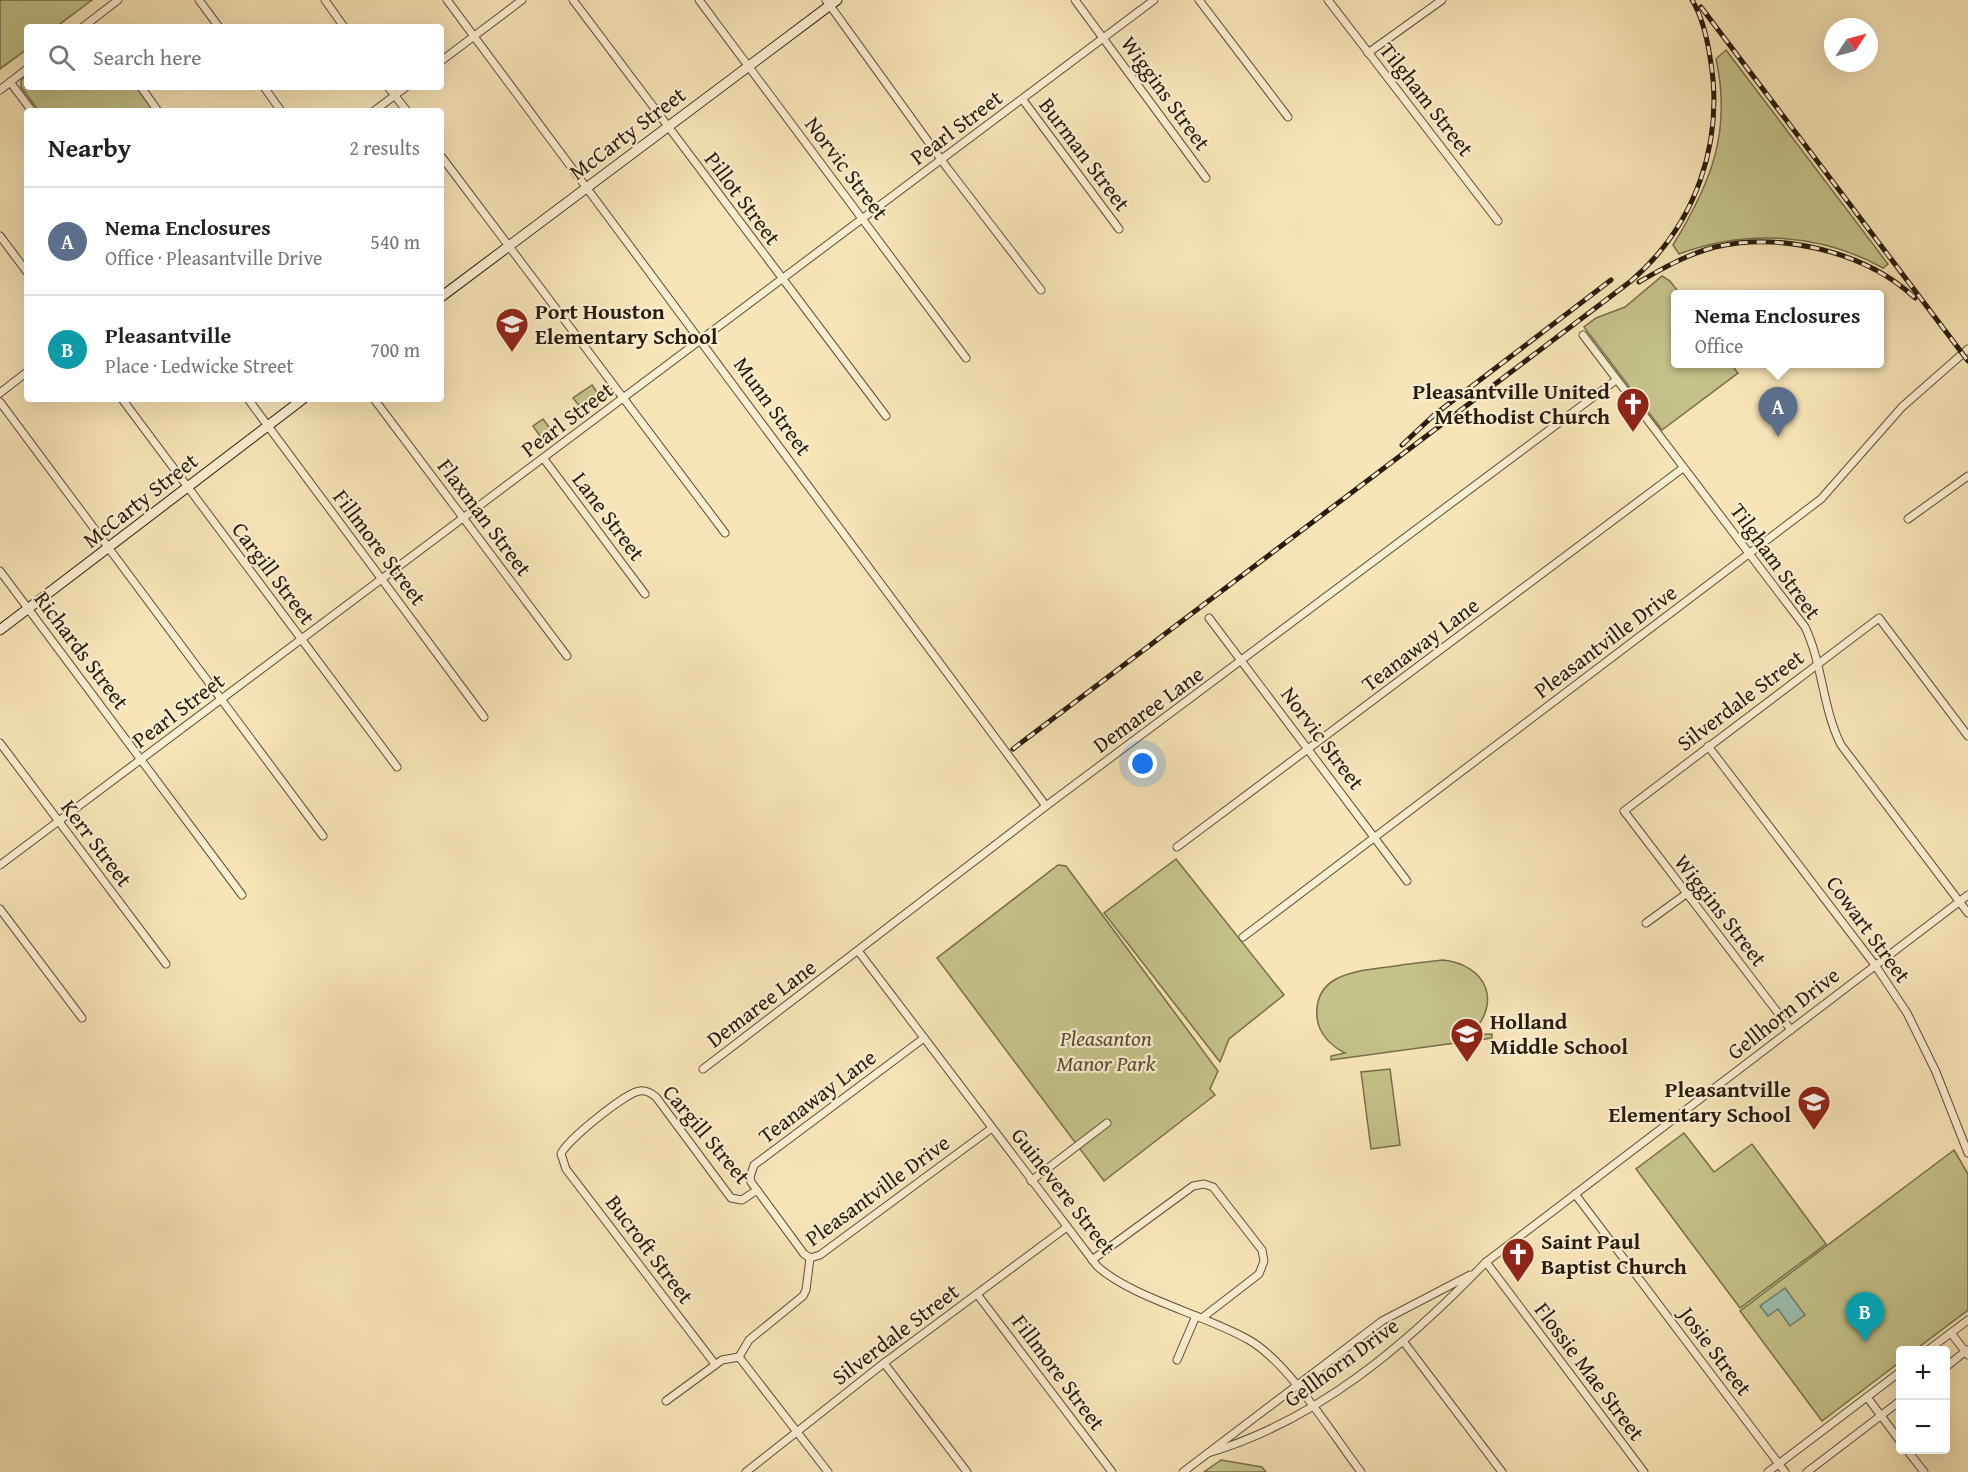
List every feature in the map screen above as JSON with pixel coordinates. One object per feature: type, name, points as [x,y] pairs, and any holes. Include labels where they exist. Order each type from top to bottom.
[{"type":"main road","name":"McCarty Street","points":[[444,295],[749,68],[831,2]]},
{"type":"main road","name":"McCarty Street","points":[[0,630],[299,402]]},
{"type":"street","points":[[94,24],[118,0]]},
{"type":"street","points":[[199,0],[217,24]]},
{"type":"street","points":[[325,0],[342,24]]},
{"type":"street","name":"Munn Street","points":[[447,0],[1046,806]]},
{"type":"street","points":[[444,59],[522,0]]},
{"type":"street","name":"Pillot Street","points":[[573,0],[886,416]]},
{"type":"street","name":"Norvic Street","points":[[699,0],[966,358]]},
{"type":"street","name":"Wiggins Street","points":[[1075,0],[1206,178]]},
{"type":"street","name":"Pearl Street","points":[[0,865],[625,399],[781,279],[1154,0]]},
{"type":"street","points":[[1199,0],[1288,117]]},
{"type":"street","name":"Tilgham Street","points":[[1328,0],[1498,221]]},
{"type":"street","points":[[1368,53],[1442,0]]},
{"type":"street","points":[[831,2],[942,160],[1041,290]]},
{"type":"street","points":[[0,90],[24,71]]},
{"type":"street","points":[[10,82],[30,108]]},
{"type":"street","points":[[143,90],[156,108]]},
{"type":"street","points":[[266,90],[279,108]]},
{"type":"street","points":[[390,90],[404,108]]},
{"type":"street","points":[[378,108],[402,90]]},
{"type":"street","name":"Burman Street","points":[[1023,100],[1119,229]]},
{"type":"street","points":[[444,160],[725,532]]},
{"type":"street","points":[[0,236],[24,268]]},
{"type":"street","name":"Tilgham Street","points":[[1583,335],[1805,627],[1818,663],[1824,701],[1841,745],[1968,913]]},
{"type":"street","name":"Pleasantville Drive","points":[[1243,937],[1823,497],[1902,407],[1968,349]]},
{"type":"street","points":[[0,393],[24,374]]},
{"type":"street","name":"Demaree Lane","points":[[703,1069],[859,952],[1046,806],[1242,662],[1616,380]]},
{"type":"street","points":[[0,402],[323,836]]},
{"type":"street","name":"Cargill Street","points":[[124,402],[398,768]]},
{"type":"street","name":"Fillmore Street","points":[[250,402],[484,717]]},
{"type":"street","name":"Flaxman Street","points":[[376,402],[567,656]]},
{"type":"street","name":"Lane Street","points":[[544,459],[645,594]]},
{"type":"street","name":"Teanaway Lane","points":[[1177,847],[1683,468]]},
{"type":"street","points":[[1908,519],[1968,476]]},
{"type":"street","name":"Richards Street","points":[[0,571],[242,895]]},
{"type":"street","name":"Norvic Street","points":[[1209,618],[1407,881]]},
{"type":"street","name":"Silverdale Street","points":[[1624,811],[1879,618],[1968,736]]},
{"type":"street","name":"Kerr Street","points":[[0,743],[166,964]]},
{"type":"street","name":"Cowart Street","points":[[1708,746],[1875,965],[1907,1013],[1931,1062],[1968,1153]]},
{"type":"street","name":"Wiggins Street","points":[[1624,811],[1791,1030]]},
{"type":"street","points":[[1646,923],[1686,894]]},
{"type":"street","name":"Gellhorn Drive","points":[[1208,1453],[1267,1432],[1313,1408],[1403,1341],[1486,1262],[1968,895]]},
{"type":"street","points":[[0,909],[82,1018]]},
{"type":"street","name":"Guinevere Street","points":[[859,952],[1092,1260],[1115,1280],[1259,1346],[1280,1364],[1361,1472]]},
{"type":"street","name":"Teanaway Lane","points":[[757,1190],[750,1178],[754,1165],[924,1038]]},
{"type":"street","name":"Cargill Street","points":[[561,1154],[568,1142],[633,1092],[647,1091],[656,1097],[731,1198],[742,1200],[757,1190],[804,1254],[810,1258]]},
{"type":"street","points":[[1031,1181],[1107,1123]]},
{"type":"street","name":"Pleasantville Drive","points":[[739,1357],[748,1340],[802,1296],[806,1290],[810,1258],[820,1255],[992,1128]]},
{"type":"street","name":"Bucroft Street","points":[[561,1154],[566,1169],[715,1364]]},
{"type":"street","points":[[1092,1260],[1193,1186],[1209,1185],[1217,1189],[1262,1251],[1263,1264],[1259,1274],[1199,1317],[1177,1360]]},
{"type":"street","name":"Josie Street","points":[[1575,1194],[1785,1472]]},
{"type":"street","name":"Silverdale Street","points":[[746,1472],[884,1363],[1067,1227]]},
{"type":"street","name":"Flossie Mae Street","points":[[1486,1262],[1644,1472]]},
{"type":"street","name":"Gellhorn Drive","points":[[1183,1472],[1382,1321],[1478,1270]]},
{"type":"street","name":"Fillmore Street","points":[[977,1294],[1112,1472]]},
{"type":"street","points":[[1933,1346],[1968,1320]]},
{"type":"street","points":[[1950,1364],[1967,1352],[1951,1333]]},
{"type":"street","points":[[1403,1341],[1502,1472]]},
{"type":"street","points":[[666,1401],[715,1364],[731,1356],[739,1357],[828,1472]]},
{"type":"street","points":[[884,1363],[967,1472]]},
{"type":"street","points":[[1768,1472],[1896,1375]]},
{"type":"street","points":[[1867,1397],[1896,1436]]},
{"type":"street","points":[[1807,1472],[1896,1404]]},
{"type":"street","points":[[1911,1454],[1924,1472]]},
{"type":"green space","points":[[0,0],[92,0],[60,24],[24,24],[24,51],[0,69]]},
{"type":"green space","points":[[1726,50],[1888,264],[1883,268],[1859,256],[1834,248],[1782,238],[1730,241],[1679,254],[1673,245],[1698,200],[1715,156],[1721,110],[1716,59]]},
{"type":"green space","points":[[24,78],[24,90],[138,90],[152,108],[37,108],[21,87],[21,80]]},
{"type":"green space","points":[[1662,276],[1670,281],[1677,290],[1671,290],[1671,368],[1734,368],[1738,373],[1662,430],[1584,327],[1596,318],[1625,307]]},
{"type":"green space","points":[[592,385],[599,395],[581,408],[573,398]]},
{"type":"green space","points":[[543,419],[554,434],[544,442],[533,426]]},
{"type":"green space","points":[[1176,859],[1284,995],[1229,1039],[1220,1062],[1104,913]]},
{"type":"green space","name":"Pleasanton Manor Park","points":[[1058,865],[1066,866],[1218,1071],[1210,1089],[1215,1095],[1104,1181],[937,958]]},
{"type":"green space","points":[[1443,960],[1458,963],[1480,977],[1488,999],[1480,1023],[1470,1035],[1492,1034],[1492,1038],[1331,1060],[1331,1056],[1345,1053],[1326,1039],[1318,1024],[1318,1003],[1322,992],[1329,984],[1350,973],[1363,970]]},
{"type":"green space","points":[[1390,1069],[1400,1145],[1371,1149],[1361,1072]]},
{"type":"green space","points":[[1684,1133],[1714,1172],[1752,1144],[1826,1244],[1740,1308],[1636,1169]]},
{"type":"green space","points":[[1954,1150],[1968,1174],[1968,1310],[1920,1346],[1896,1346],[1896,1365],[1822,1421],[1740,1311]]},
{"type":"green space","points":[[1221,1460],[1262,1467],[1266,1472],[1204,1472]]},
{"type":"shaded area","points":[[1785,1288],[1805,1315],[1790,1326],[1778,1309],[1768,1316],[1760,1306]]},
{"type":"railway","points":[[1013,749],[1631,281],[1654,259],[1689,208],[1709,150],[1714,88],[1706,35],[1692,0]]},
{"type":"railway","points":[[1701,7],[1968,361]]},
{"type":"railway","points":[[1639,282],[1695,253],[1740,243],[1767,242],[1821,249],[1847,257],[1872,268],[1915,298]]},
{"type":"railway","points":[[1402,445],[1434,415],[1611,280]]},
{"type":"place","name":"Port Houston Elementary School","points":[[512,353]]},
{"type":"place","name":"Pleasantville United Methodist Church","points":[[1633,433]]},
{"type":"place","name":"Nema Enclosures","points":[[1778,437]]},
{"type":"place","name":"Holland Middle School","points":[[1467,1063]]},
{"type":"place","name":"Pleasantville Elementary School","points":[[1814,1131]]},
{"type":"place","name":"Saint Paul Baptist Church","points":[[1518,1283]]},
{"type":"place","name":"Pleasantville","points":[[1865,1342]]}]
